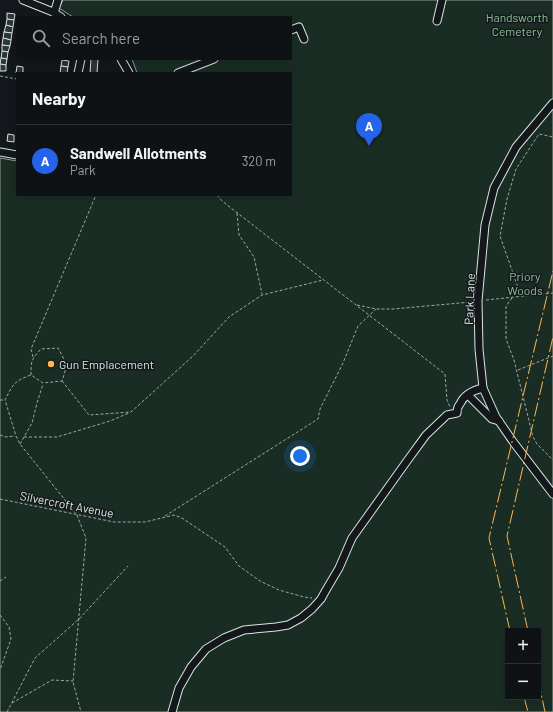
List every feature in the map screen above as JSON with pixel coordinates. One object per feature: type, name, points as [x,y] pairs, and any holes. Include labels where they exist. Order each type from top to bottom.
[{"type":"street","points":[[23,0],[40,3],[59,16]]},
{"type":"street","points":[[53,12],[58,0]]},
{"type":"street","points":[[437,21],[442,0]]},
{"type":"street","points":[[292,30],[298,27],[304,40]]},
{"type":"street","points":[[78,72],[81,60]]},
{"type":"street","points":[[122,60],[128,72]]},
{"type":"street","points":[[181,72],[211,60]]},
{"type":"street","name":"Park Lane","points":[[553,103],[516,147],[494,188],[485,225],[478,301],[479,349],[483,388],[496,417],[553,494]]},
{"type":"street","points":[[0,152],[16,155]]},
{"type":"street","points":[[172,712],[179,688],[191,667],[206,649],[224,638],[244,630],[276,627],[288,624],[301,618],[312,609],[321,599],[339,568],[352,538],[426,435],[447,415],[457,413],[460,404],[468,395],[473,391],[483,388]]},
{"type":"street","points":[[468,395],[492,419],[499,421]]},
{"type":"path","points":[[0,76],[16,80]]},
{"type":"path","points":[[521,296],[500,236],[507,199],[516,169],[539,134],[553,137]]},
{"type":"path","points":[[33,358],[30,349],[96,196]]},
{"type":"path","points":[[218,196],[236,212],[445,374],[447,400],[451,409],[457,413]]},
{"type":"path","points":[[236,212],[239,235],[254,258],[262,295]]},
{"type":"path","points":[[24,437],[57,437],[110,421],[130,412],[194,356],[229,317],[262,295],[323,280]]},
{"type":"path","points":[[355,304],[376,309],[393,309],[553,293]]},
{"type":"path","points":[[512,297],[506,306],[506,339],[517,370],[533,437],[537,444],[553,460]]},
{"type":"path","points":[[163,518],[318,419],[320,409],[343,363],[358,326],[376,309]]},
{"type":"path","points":[[31,375],[33,358],[41,349],[58,348],[66,362],[62,381]]},
{"type":"path","points":[[517,370],[553,356]]},
{"type":"path","points":[[62,381],[44,382],[31,375],[20,379],[12,386],[6,400],[16,436],[20,444],[77,515],[86,538],[73,682],[81,712]]},
{"type":"path","points":[[62,381],[89,415],[130,412]]},
{"type":"path","points":[[20,444],[32,423],[44,382]]},
{"type":"path","points":[[0,400],[6,400]]},
{"type":"path","points":[[0,435],[6,437],[16,436]]},
{"type":"path","name":"Silvercroft Avenue","points":[[0,499],[114,522],[145,522],[174,515],[182,518],[225,548],[239,566],[260,581],[279,590],[304,597],[321,599]]},
{"type":"path","points":[[7,712],[35,658],[79,620],[128,566]]},
{"type":"path","points":[[0,581],[6,577]]},
{"type":"path","points":[[0,615],[9,627],[11,639],[0,670]]},
{"type":"path","points":[[11,703],[52,680],[73,682]]},
{"type":"green space","points":[[63,0],[553,0],[553,712],[0,712],[0,158],[16,161],[16,196],[292,196],[292,72],[137,72],[132,60],[292,60],[292,16],[71,16],[59,8]]},
{"type":"building","points":[[7,13],[15,14],[14,20],[7,19]]},
{"type":"building","points":[[7,19],[14,20],[13,27],[6,25]]},
{"type":"building","points":[[6,25],[13,27],[12,33],[4,32]]},
{"type":"building","points":[[4,32],[12,33],[11,40],[3,38]]},
{"type":"building","points":[[3,38],[11,40],[10,46],[2,45]]},
{"type":"building","points":[[2,45],[10,46],[8,52],[2,51]]},
{"type":"building","points":[[2,51],[8,52],[7,59],[1,58]]},
{"type":"building","points":[[1,58],[7,59],[6,65],[0,64]]},
{"type":"building","points":[[62,60],[69,61],[68,67],[61,66]]},
{"type":"building","points":[[91,60],[98,60],[97,72],[90,72]]},
{"type":"building","points":[[0,64],[6,65],[6,71],[0,71]]},
{"type":"building","points":[[17,66],[23,67],[23,72],[16,72]]},
{"type":"building","points":[[61,66],[68,67],[67,72],[60,72]]},
{"type":"building","points":[[8,134],[14,135],[14,142],[7,141]]},
{"type":"power","points":[[509,628],[489,538],[553,271]]},
{"type":"power","points":[[527,628],[507,536],[553,337]]},
{"type":"power","points":[[541,693],[545,712]]},
{"type":"power","points":[[525,700],[528,712]]},
{"type":"place","name":"Sandwell Allotments","points":[[369,146]]},
{"type":"place","name":"Gun Emplacement","points":[[51,364]]},
{"type":"park label","name":"Handsworth Cemetery","points":[[517,24]]},
{"type":"park label","name":"Priory Woods","points":[[525,283]]}]
